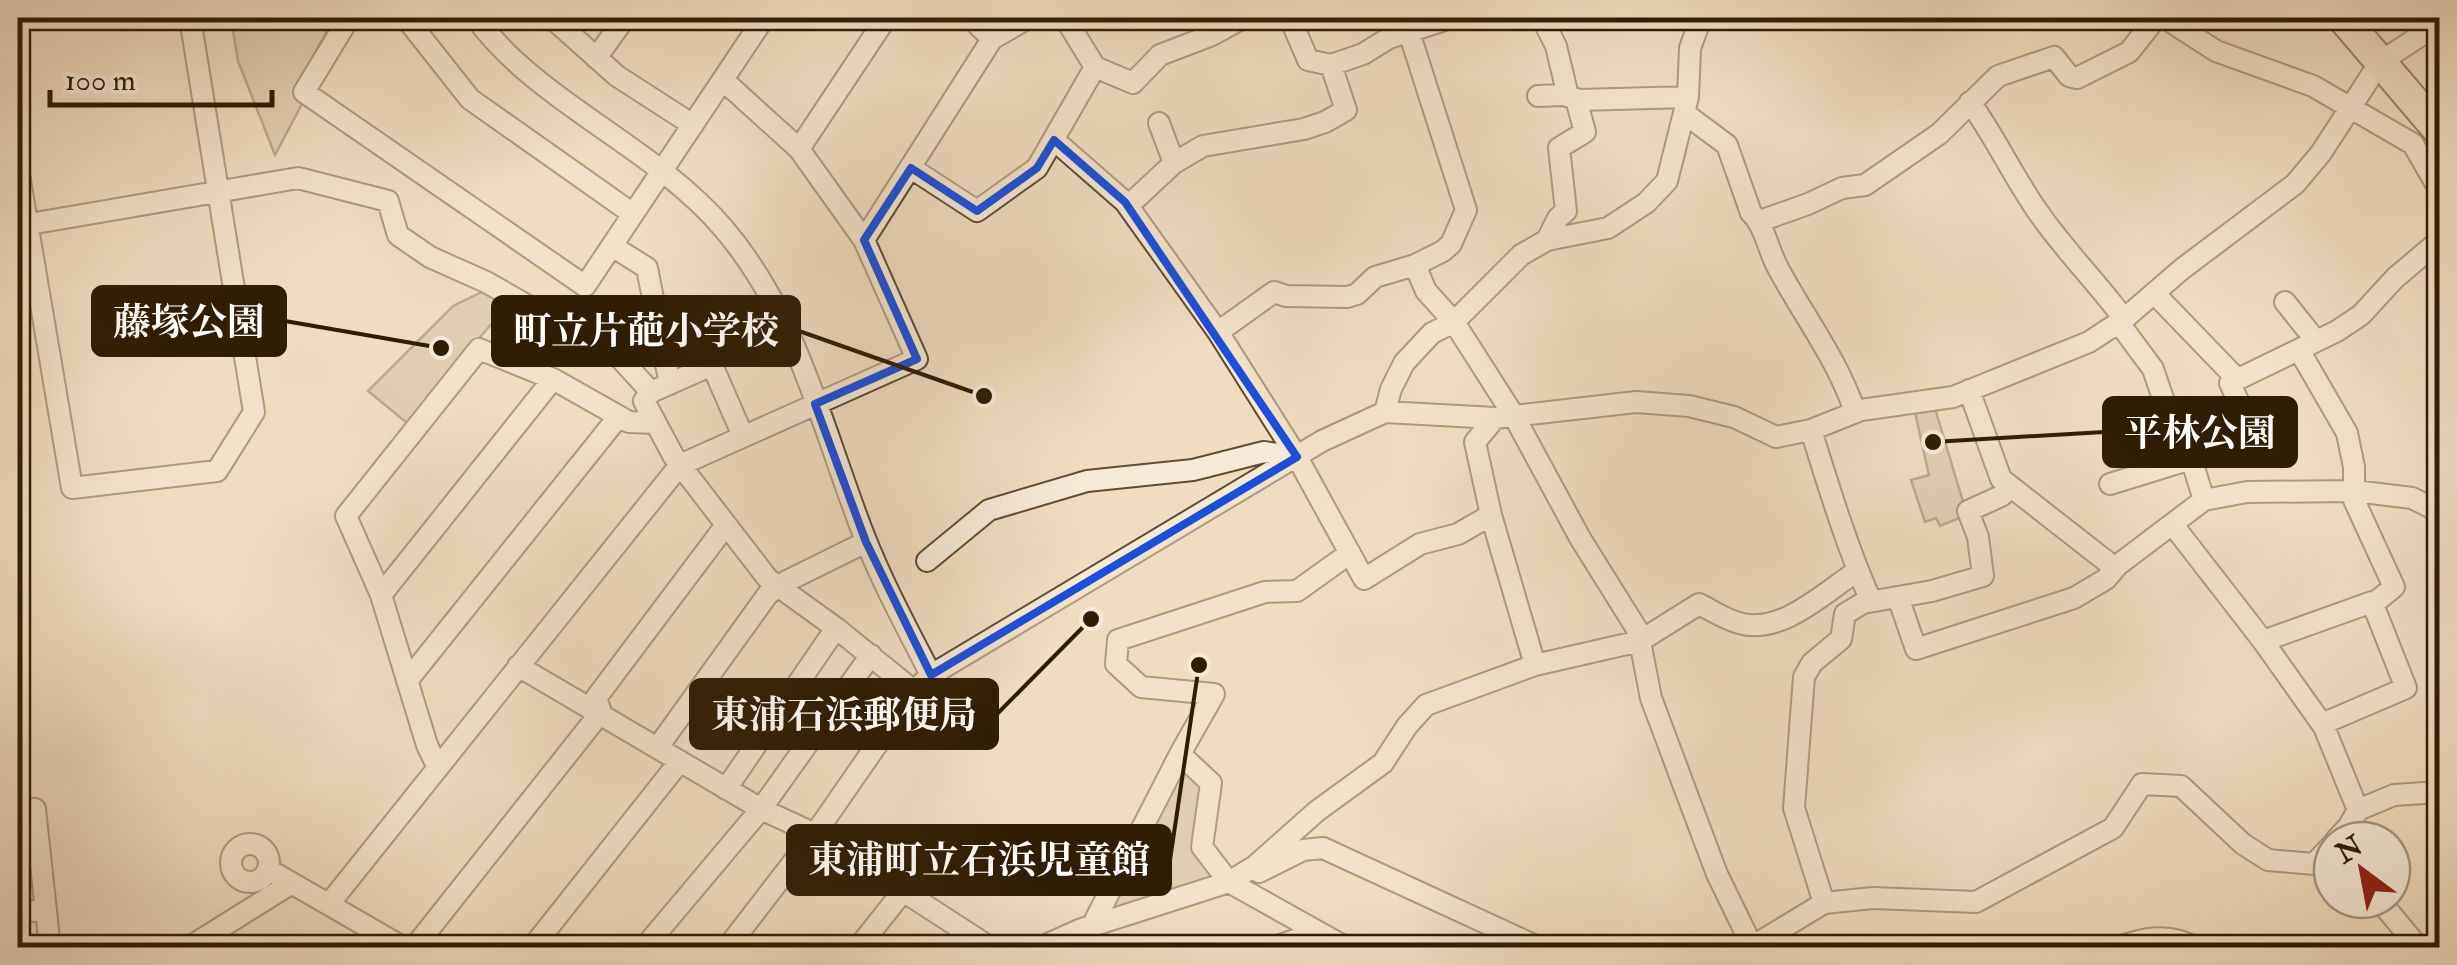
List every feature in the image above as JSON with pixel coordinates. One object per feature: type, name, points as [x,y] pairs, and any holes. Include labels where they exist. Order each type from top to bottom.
[{"type":"highway","points":[[2343,18],[2440,132]]},
{"type":"street","points":[[18,169],[23,225],[72,488],[218,470],[254,412],[190,18]]},
{"type":"street","points":[[349,18],[304,92],[585,286],[764,18]]},
{"type":"street","points":[[406,18],[470,99],[633,214]]},
{"type":"street","points":[[552,18],[617,76],[693,125]]},
{"type":"street","points":[[596,58],[626,18]]},
{"type":"street","points":[[799,150],[886,18]]},
{"type":"street","points":[[971,18],[992,38]]},
{"type":"street","points":[[864,240],[992,38],[1028,18]]},
{"type":"street","points":[[1065,18],[1096,67],[1133,83],[1160,55],[1212,36],[1243,18]]},
{"type":"street","points":[[1290,18],[1308,60],[1331,65],[1362,54],[1388,38],[1451,18]]},
{"type":"street","points":[[1542,18],[1556,46],[1585,132],[1559,148],[1566,211],[1547,240]]},
{"type":"street","points":[[1385,412],[1404,363],[1432,334],[1454,322],[1521,256],[1547,240],[1608,228],[1646,203],[1667,181],[1686,105],[1690,48],[1702,18]]},
{"type":"street","points":[[1760,221],[1842,188],[1865,185],[1914,154],[1998,76],[2054,57],[2069,76],[2077,78],[2129,52],[2156,18]]},
{"type":"street","points":[[2165,18],[2216,51],[2313,86],[2413,144],[2440,191]]},
{"type":"street","points":[[479,19],[521,66],[662,170],[710,213],[753,266],[792,337],[866,542],[931,675]]},
{"type":"street","points":[[728,948],[914,691],[931,675],[1322,441],[1385,412],[1505,417],[1636,402],[1690,406],[1776,437],[1812,430],[1855,412],[1953,396],[2089,342],[2122,321],[2294,184],[2321,153],[2380,62],[2440,22]]},
{"type":"street","points":[[1218,332],[1271,293],[1347,297],[1357,294],[1374,277],[1415,265],[1452,244],[1466,210],[1410,32]]},
{"type":"street","points":[[1128,206],[1174,163],[1203,146],[1304,128],[1346,110],[1331,65]]},
{"type":"street","points":[[911,168],[977,211],[1037,168],[1096,67]]},
{"type":"street","points":[[328,904],[680,464],[917,359],[864,240],[799,150],[723,80]]},
{"type":"street","points":[[1538,96],[1686,105],[1727,145],[1774,262],[1806,313],[1855,412]]},
{"type":"street","points":[[1970,102],[2038,212],[2082,271],[2095,279],[2153,369],[2168,413],[2189,452],[2204,500]]},
{"type":"street","points":[[1159,123],[1174,163]]},
{"type":"street","points":[[1054,140],[1100,177],[1128,206],[1218,332],[1297,457],[1364,579],[1420,544],[1458,534],[1491,515]]},
{"type":"street","points":[[23,225],[298,178],[388,200],[398,235],[430,257],[486,282],[620,358],[660,388]]},
{"type":"street","points":[[2110,484],[2251,430],[2230,383],[2361,315],[2395,278],[2440,240]]},
{"type":"street","points":[[612,246],[647,268],[660,388]]},
{"type":"street","points":[[1415,265],[1426,291],[1454,322],[1505,417],[1638,632],[1652,698],[1716,874],[1753,947],[1824,904],[1873,898],[1976,902],[2113,828],[2142,784],[2180,786],[2243,844],[2268,860],[2312,864]]},
{"type":"street","points":[[2154,294],[2236,378]]},
{"type":"street","points":[[2263,642],[2373,604],[2394,588],[2354,500],[2347,433],[2284,302]]},
{"type":"street","points":[[438,768],[426,746],[380,595],[346,516],[480,349],[553,378],[629,422],[656,423]]},
{"type":"street","points":[[744,436],[712,365],[660,388],[644,401],[680,464],[768,579],[914,691]]},
{"type":"street","points":[[380,595],[553,378]]},
{"type":"street","points":[[1968,390],[2001,479],[2115,568]]},
{"type":"street","points":[[407,681],[619,416]]},
{"type":"street","points":[[1505,417],[1475,442],[1491,515],[1535,665]]},
{"type":"street","points":[[1812,430],[1856,560],[1856,572],[1871,601]]},
{"type":"street","points":[[927,562],[988,510],[1087,481],[1193,470],[1264,452],[1297,457]]},
{"type":"street","points":[[1824,904],[1794,808],[1804,678],[1812,663],[1840,639],[1844,614],[1862,602],[1983,576],[1978,537],[1968,510],[2010,488]]},
{"type":"street","points":[[1898,597],[1916,649],[2074,598],[2106,579],[2204,500],[2247,492],[2355,491],[2412,498],[2440,517]]},
{"type":"street","points":[[600,712],[596,698],[726,525]]},
{"type":"street","points":[[2173,525],[2322,724],[2358,810]]},
{"type":"street","points":[[658,746],[768,594],[866,542]]},
{"type":"street","points":[[1092,926],[1214,694],[1141,686],[1116,664],[1118,640],[1265,592],[1297,591],[1350,553]]},
{"type":"street","points":[[1238,888],[1255,866],[1317,812],[1383,762],[1406,726],[1426,705],[1535,665],[1640,641],[1699,604],[1748,626],[1780,620],[1856,572]]},
{"type":"street","points":[[2322,724],[2406,688],[2373,604]]},
{"type":"street","points":[[726,788],[836,628]]},
{"type":"street","points":[[644,948],[761,809],[871,656]]},
{"type":"street","points":[[518,666],[761,809],[814,834],[904,890],[968,942],[991,948]]},
{"type":"street","points":[[414,948],[600,712]]},
{"type":"street","points":[[1180,754],[1211,783],[1202,848],[1238,888],[1348,948]]},
{"type":"street","points":[[532,948],[680,762]]},
{"type":"street","points":[[2353,820],[2358,810],[2394,796],[2440,792]]},
{"type":"street","points":[[18,811],[35,809],[50,948]]},
{"type":"street","points":[[1039,948],[1092,926],[1238,888],[1304,850],[1323,848],[1540,948]]},
{"type":"street","points":[[269,870],[404,948]]},
{"type":"street","points":[[188,948],[292,883]]},
{"type":"street","points":[[858,948],[904,890]]},
{"type":"street","points":[[18,912],[46,909]]},
{"type":"street","points":[[2397,920],[2420,948]]},
{"type":"street","points":[[1271,948],[1316,933]]},
{"type":"street","points":[[2116,948],[2141,938],[2173,938],[2196,948]]},
{"type":"highlighted area","points":[[1054,140],[1125,202],[1297,457],[931,675],[866,542],[815,404],[917,359],[864,240],[911,168],[977,211],[1037,168]]},
{"type":"shaded area","points":[[231,18],[334,18],[294,92],[303,102],[275,155],[238,61]]},
{"type":"shaded area","points":[[486,290],[511,301],[407,423],[368,391],[453,306]]},
{"type":"shaded area","points":[[1934,405],[1967,515],[1940,526],[1936,518],[1925,522],[1911,480],[1929,475],[1914,408]]},
{"type":"shaded area","points":[[1182,768],[1203,785],[1192,849],[1217,880],[1107,912]]},
{"type":"place","name":"藤塚公園","points":[[441,348]]},
{"type":"place","name":"町立片葩小学校","points":[[984,396]]},
{"type":"place","name":"平林公園","points":[[1933,442]]},
{"type":"place","name":"東浦石浜郵便局","points":[[1091,619]]},
{"type":"place","name":"東浦町立石浜児童館","points":[[1199,665]]}]
